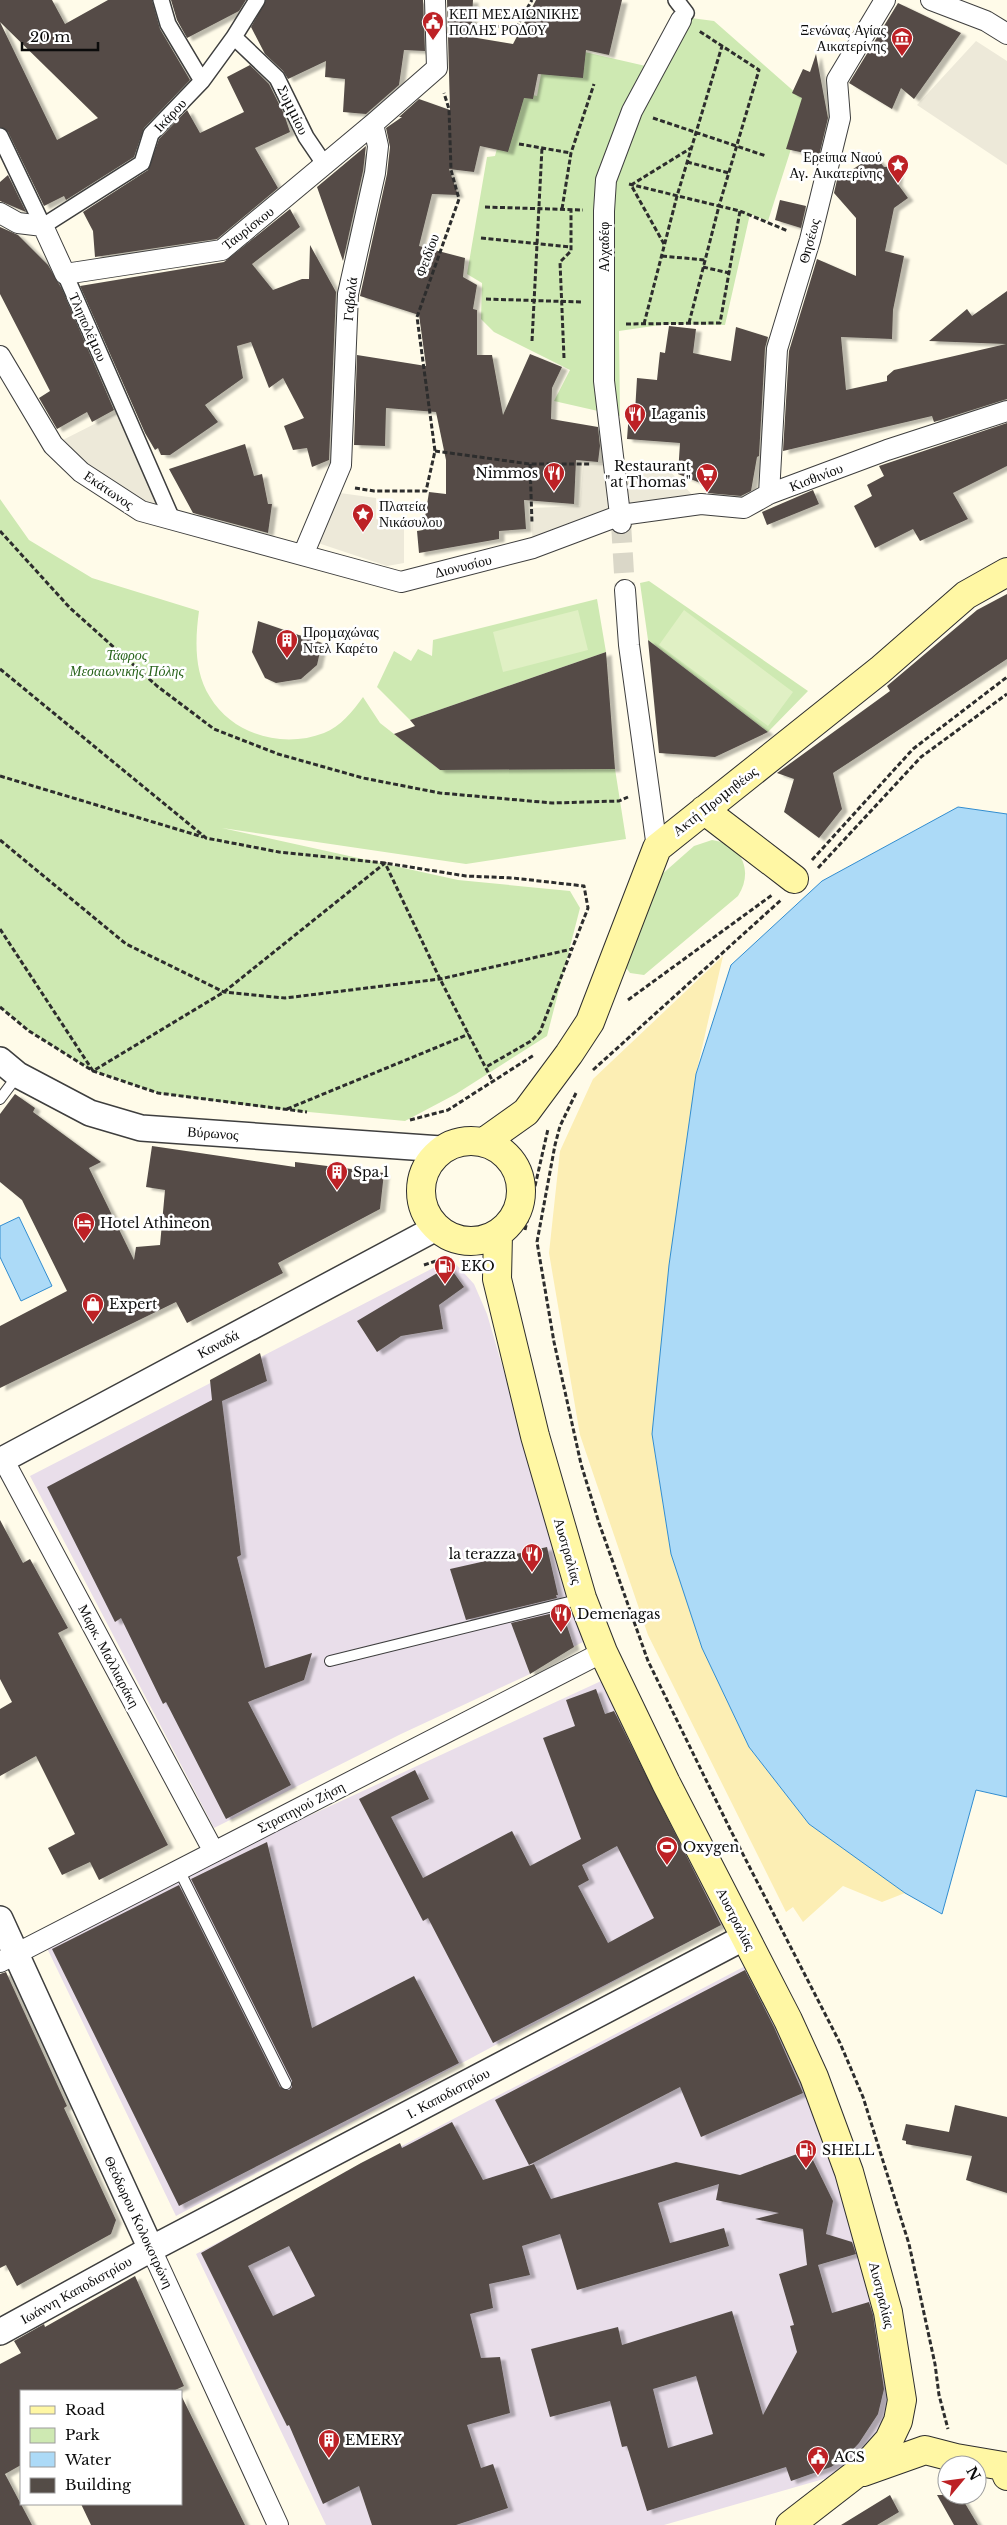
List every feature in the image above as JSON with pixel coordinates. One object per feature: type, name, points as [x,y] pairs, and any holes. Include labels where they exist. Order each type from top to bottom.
[{"type":"main road","name":"Ακτή Προμηθέως","points":[[538,1118],[569,1054],[590,1022],[657,848],[880,670],[966,595],[1007,572]]},
{"type":"main road","points":[[704,810],[799,881]]},
{"type":"main road","points":[[484,1142],[538,1118]]},
{"type":"main road","points":[[511,1160],[538,1118]]},
{"type":"main road","points":[[497,1279],[511,1235],[510,1222],[518,1208],[522,1191],[519,1175],[511,1160],[499,1148],[484,1142],[467,1140],[442,1149],[426,1166],[421,1182],[421,1199],[426,1215],[436,1228],[450,1237],[466,1242],[511,1235]]},
{"type":"main road","points":[[466,1242],[497,1279]]},
{"type":"main road","name":"Αυστραλίας","points":[[497,1279],[535,1436],[582,1598],[603,1652],[666,1784],[802,2051],[849,2172],[888,2312],[901,2382],[902,2400],[899,2418],[889,2440],[856,2475],[788,2523]]},
{"type":"main road","points":[[899,2418],[925,2450]]},
{"type":"main road","points":[[856,2475],[925,2450],[944,2455]]},
{"type":"main road","points":[[987,2465],[1006,2470]]},
{"type":"street","points":[[161,0],[168,24],[202,81]]},
{"type":"street","name":"Ικάρου","points":[[43,226],[142,163],[152,134],[202,81],[234,37],[257,0]]},
{"type":"street","points":[[373,124],[437,68],[434,0]]},
{"type":"street","points":[[676,0],[686,13],[681,20]]},
{"type":"street","name":"Θησέως","points":[[769,494],[777,348],[810,240],[840,118],[837,80],[885,0]]},
{"type":"street","points":[[931,0],[986,22],[1007,34]]},
{"type":"street","name":"Αλχαδέφ","points":[[621,519],[604,381],[604,211],[606,180],[632,111],[681,20]]},
{"type":"street","name":"Συμμίου","points":[[234,37],[277,78],[306,137],[325,165]]},
{"type":"street","name":"Ταυρίσκου","points":[[65,274],[222,250],[373,124]]},
{"type":"street","name":"Γαβαλά","points":[[303,555],[341,465],[348,294],[375,173],[378,146],[373,124]]},
{"type":"street","name":"Τληπολέμου","points":[[0,136],[65,274],[172,519]]},
{"type":"street","points":[[0,213],[18,223],[43,226]]},
{"type":"street","name":"Εκάτωνος","points":[[0,356],[53,445],[81,472],[141,511],[303,555]]},
{"type":"street","name":"Κισθινίου","points":[[621,519],[701,504],[744,508],[769,494],[887,450],[1007,411]]},
{"type":"street","name":"Διονυσίου","points":[[303,555],[401,582],[532,548],[621,519]]},
{"type":"street","points":[[624,590],[629,645],[657,848]]},
{"type":"street","name":"Βύρωνος","points":[[9,1068],[90,1113],[141,1128],[442,1149]]},
{"type":"street","name":"Καναδά","points":[[2,1460],[436,1228]]},
{"type":"street","name":"Μαρκ. Μαλλιαράκη","points":[[2,1460],[214,1852]]},
{"type":"street","name":"Στρατηγού Ζήση","points":[[8,1958],[603,1652]]},
{"type":"street","name":"Θεόδωρου Κολοκοτρώνη","points":[[0,1919],[8,1958],[151,2249],[278,2525]]},
{"type":"street","name":"Ι. Καποδιστρίου","points":[[151,2249],[745,1937]]},
{"type":"street","name":"Ιωάννη Καποδιστρίου","points":[[0,2332],[151,2249]]},
{"type":"lane","points":[[0,1099],[9,1068]]},
{"type":"lane","points":[[330,1662],[582,1598]]},
{"type":"lane","points":[[178,1870],[286,2084]]},
{"type":"path","points":[[471,24],[516,28],[532,0]]},
{"type":"path","points":[[681,20],[759,70],[719,206],[689,323]]},
{"type":"path","points":[[644,324],[677,196],[722,46]]},
{"type":"path","name":"Φειδίου","points":[[334,484],[374,491],[426,491],[435,452],[417,317],[459,198],[451,170],[449,109],[437,68]]},
{"type":"path","points":[[562,209],[571,152],[594,84]]},
{"type":"path","points":[[632,111],[766,156]]},
{"type":"path","points":[[519,144],[571,152]]},
{"type":"path","points":[[532,340],[537,208],[542,148]]},
{"type":"path","points":[[631,185],[692,148]]},
{"type":"path","points":[[687,162],[729,173]]},
{"type":"path","points":[[606,180],[740,211],[810,240]]},
{"type":"path","points":[[631,185],[664,244]]},
{"type":"path","points":[[486,207],[604,211]]},
{"type":"path","points":[[564,358],[560,262],[571,251],[571,210]]},
{"type":"path","points":[[604,324],[720,323],[740,211]]},
{"type":"path","points":[[481,238],[571,247]]},
{"type":"path","points":[[662,256],[705,260]]},
{"type":"path","points":[[703,267],[729,273]]},
{"type":"path","points":[[486,299],[562,303],[604,301]]},
{"type":"path","points":[[435,452],[530,464],[614,464]]},
{"type":"path","points":[[530,464],[532,548]]},
{"type":"path","points":[[0,531],[70,608],[157,686],[214,729],[278,754],[363,778],[440,793],[552,803],[619,801],[649,788]]},
{"type":"path","points":[[0,668],[206,838]]},
{"type":"path","points":[[623,1004],[799,881],[913,749],[1007,678]]},
{"type":"path","points":[[589,1074],[799,881],[921,757],[1007,694]]},
{"type":"path","points":[[0,776],[206,838],[279,852],[385,863],[466,876],[513,878],[584,886],[588,908],[540,1032],[531,1041],[486,1067]]},
{"type":"path","points":[[0,840],[126,944],[224,992],[285,998],[440,979],[572,949]]},
{"type":"path","points":[[385,863],[440,979],[492,1080]]},
{"type":"path","points":[[93,1071],[224,992],[385,863]]},
{"type":"path","points":[[0,929],[93,1071]]},
{"type":"path","points":[[0,1007],[29,1031],[93,1071],[158,1093],[316,1113]]},
{"type":"path","points":[[286,1110],[469,1034]]},
{"type":"path","points":[[405,1121],[448,1110],[492,1080],[542,1050]]},
{"type":"path","points":[[580,1087],[560,1126],[537,1242],[554,1342],[581,1464],[599,1523],[648,1661],[730,1829],[840,2043],[863,2097],[909,2244],[935,2364],[939,2395],[955,2455]]},
{"type":"path","points":[[511,1235],[538,1118]]},
{"type":"shaded area","points":[[976,41],[1007,61],[1007,165],[917,105]]},
{"type":"shaded area","points":[[124,409],[172,519],[53,445]]},
{"type":"shaded area","points":[[616,462],[663,464],[701,504],[533,548],[531,508],[580,506],[583,464],[614,464]]},
{"type":"shaded area","name":"Πλατεία Νικάσυλου","points":[[340,493],[376,498],[376,519],[404,524],[404,563],[387,566],[318,543]]},
{"type":"shaded area","points":[[453,1261],[474,1284],[487,1314],[583,1642],[528,1670],[530,1674],[401,1734],[214,1828],[30,1476],[439,1265]]},
{"type":"shaded area","points":[[612,1676],[733,1918],[176,2216],[45,1944],[274,1832]]},
{"type":"shaded area","points":[[751,1963],[814,2092],[883,2311],[891,2401],[881,2427],[865,2449],[827,2478],[664,2525],[326,2525],[196,2254]]},
{"type":"green space","points":[[676,16],[714,21],[806,102],[768,221],[750,214],[725,325],[667,324],[619,331],[620,416],[554,401],[570,370],[494,332],[481,319],[482,283],[467,274],[487,157],[495,156],[513,91],[537,96],[542,69],[576,50],[650,67]]},
{"type":"green space","name":"Τάφρος Μεσαιωνικής Πόλης","points":[[0,499],[29,540],[92,578],[199,611],[197,656],[201,677],[210,697],[220,710],[245,729],[276,739],[308,738],[324,733],[341,723],[363,697],[380,723],[440,770],[615,769],[626,839],[466,864],[222,828],[458,880],[570,891],[580,908],[547,1036],[456,1094],[405,1121],[266,1108],[158,1093],[93,1071],[29,1031],[0,1007]]},
{"type":"green space","points":[[649,581],[808,691],[768,732],[648,640],[640,583]]},
{"type":"green space","points":[[597,599],[606,652],[410,720],[377,687],[394,651],[411,661],[418,649],[432,656],[433,640]]},
{"type":"green space","points":[[578,610],[588,650],[503,672],[493,632]]},
{"type":"green space","points":[[684,610],[793,692],[768,726],[659,645]]},
{"type":"green space","points":[[712,840],[731,847],[742,860],[745,868],[745,877],[743,887],[738,896],[644,975],[630,973],[624,965],[660,876],[694,846]]},
{"type":"sand","points":[[723,956],[696,1074],[680,1191],[652,1434],[671,1554],[702,1648],[749,1747],[809,1824],[905,1893],[882,1902],[843,1886],[803,1922],[793,1907],[786,1912],[648,1635],[580,1435],[549,1253],[560,1151],[593,1079]]},
{"type":"water","points":[[958,807],[1007,814],[1007,1797],[976,1790],[942,1914],[905,1893],[809,1824],[749,1747],[702,1648],[671,1554],[652,1434],[669,1265],[696,1074],[731,965],[822,881]]},
{"type":"water","points":[[19,1217],[52,1286],[21,1301],[0,1257],[0,1226]]},
{"type":"building","points":[[0,0],[52,0],[65,24],[108,0],[152,0],[160,29],[190,80],[144,128],[134,157],[66,200],[64,196],[44,206],[8,132],[0,127]],"holes":[[[0,22],[98,118],[57,140]]]},
{"type":"building","points":[[171,0],[246,0],[239,11],[187,38],[177,20]]},
{"type":"building","points":[[266,0],[423,0],[425,51],[404,50],[399,85],[366,114],[343,112],[345,79],[325,77],[326,61],[288,79],[283,71],[265,54],[251,27]]},
{"type":"building","points":[[447,0],[473,0],[471,37],[513,44],[536,0],[622,0],[609,55],[586,50],[583,78],[538,74],[533,99],[524,98],[508,152],[480,146],[474,172],[449,169],[458,195],[432,194],[419,246],[465,258],[463,277],[477,285],[473,309],[477,310],[477,355],[492,355],[503,415],[530,354],[562,367],[552,388],[551,419],[598,427],[600,446],[598,462],[576,460],[574,504],[524,500],[526,529],[499,531],[499,539],[419,553],[417,531],[423,530],[429,492],[446,494],[446,460],[436,412],[386,408],[385,446],[354,445],[357,355],[426,366],[419,315],[360,296],[387,174],[390,147],[386,128],[402,117],[399,117],[419,99],[450,110]]},
{"type":"building","name":"Ξενώνας Αγίας Αικατερίνης","points":[[898,3],[961,33],[914,99],[901,88],[892,109],[849,83]]},
{"type":"building","points":[[816,54],[828,118],[819,156],[786,149],[802,98],[792,93],[803,69],[810,72]]},
{"type":"building","points":[[250,65],[269,84],[284,114],[290,132],[255,148],[278,188],[217,239],[95,257],[93,231],[83,212],[148,170],[159,139],[187,110],[200,133],[244,112],[227,77]]},
{"type":"building","points":[[366,146],[363,171],[343,261],[317,187]]},
{"type":"building","points":[[874,155],[884,167],[898,166],[897,183],[908,198],[894,208],[885,251],[904,256],[893,310],[892,339],[841,337],[846,390],[887,381],[887,376],[894,370],[1006,344],[929,341],[967,309],[972,316],[1007,291],[1007,399],[934,422],[932,416],[783,451],[789,351],[817,259],[856,276],[856,218],[834,193],[837,180]]},
{"type":"building","points":[[8,175],[26,212],[0,201],[0,182]]},
{"type":"building","points":[[780,200],[806,206],[801,228],[775,220]]},
{"type":"building","points":[[290,209],[300,227],[252,264],[273,290],[302,279],[309,279],[310,245],[336,292],[329,460],[312,467],[307,448],[293,450],[284,426],[304,418],[283,378],[269,388],[251,342],[237,346],[243,378],[205,405],[218,422],[170,455],[161,455],[158,448],[155,450],[145,433],[80,286],[224,262]]},
{"type":"building","points":[[0,227],[18,235],[48,265],[62,289],[114,410],[92,422],[87,412],[57,429],[39,398],[50,391],[0,294]]},
{"type":"building","points":[[669,326],[696,329],[693,353],[731,361],[736,327],[768,337],[765,348],[759,456],[757,457],[751,491],[741,496],[707,493],[708,486],[678,474],[680,443],[627,439],[629,412],[635,412],[637,378],[657,380],[660,352],[665,353]]},
{"type":"building","points":[[1007,423],[1007,466],[953,493],[968,519],[920,541],[913,529],[875,548],[854,506],[872,496],[867,485],[884,476],[879,466]]},
{"type":"building","points":[[245,444],[254,476],[262,474],[268,504],[272,504],[268,533],[193,513],[169,469]]},
{"type":"building","points":[[813,490],[819,504],[767,525],[762,512]]},
{"type":"building","points":[[1007,594],[1007,659],[833,773],[842,809],[819,838],[784,812],[794,779],[777,773],[890,691],[887,686],[977,610]]},
{"type":"building","name":"Προμαχώνας Ντελ Καρέτο","points":[[258,621],[322,643],[317,665],[301,679],[276,683],[265,678],[252,652]]},
{"type":"building","points":[[648,640],[768,732],[715,757],[659,753]]},
{"type":"building","points":[[606,652],[615,769],[440,770],[394,734],[415,726],[410,720]]},
{"type":"building","points":[[15,1094],[35,1108],[33,1112],[101,1162],[89,1168],[134,1260],[136,1247],[160,1245],[165,1190],[146,1187],[152,1146],[295,1167],[295,1162],[384,1173],[380,1209],[278,1263],[283,1273],[187,1323],[176,1302],[0,1388],[0,1326],[67,1291],[22,1200],[0,1182],[0,1114]]},
{"type":"building","points":[[449,1266],[464,1287],[439,1305],[443,1329],[401,1336],[377,1352],[357,1321]]},
{"type":"building","points":[[260,1353],[267,1381],[222,1401],[241,1555],[237,1557],[265,1668],[312,1653],[304,1680],[248,1702],[291,1785],[226,1819],[166,1702],[163,1704],[121,1618],[115,1622],[47,1487],[212,1400],[210,1380]]},
{"type":"building","points":[[0,1520],[23,1563],[30,1559],[68,1628],[58,1633],[168,1845],[99,1880],[90,1862],[62,1875],[48,1848],[75,1834],[36,1756],[0,1776],[0,1709],[12,1702],[0,1679]]},
{"type":"building","points":[[547,1547],[558,1595],[556,1595],[557,1598],[466,1620],[450,1569]]},
{"type":"building","points":[[562,1611],[574,1647],[530,1674],[511,1623]]},
{"type":"building","points":[[596,1689],[605,1714],[614,1711],[721,1925],[493,2043],[428,1918],[423,1921],[359,1799],[415,1770],[429,1799],[391,1817],[423,1878],[512,1831],[530,1866],[581,1839],[543,1738],[575,1726],[566,1700]],"holes":[[[617,1846],[654,1918],[608,1943],[578,1886],[589,1880],[582,1865]]]},
{"type":"building","points":[[267,1842],[312,2028],[414,1976],[459,2063],[179,2206],[52,1949],[179,1885],[280,2087],[289,2090],[292,2087],[292,2081],[191,1879]]},
{"type":"building","points":[[745,1970],[774,2027],[803,2093],[701,2137],[680,2087],[529,2165],[495,2100]]},
{"type":"building","points":[[6,1972],[67,2106],[64,2108],[116,2220],[111,2234],[17,2286],[6,2265],[0,2268],[0,1974]]},
{"type":"building","points":[[955,2105],[1007,2117],[1007,2193],[966,2180],[972,2156],[906,2144],[906,2141],[902,2140],[906,2124],[949,2132]]},
{"type":"building","points":[[452,2122],[483,2180],[534,2164],[551,2199],[676,2162],[740,2175],[808,2150],[833,2201],[826,2234],[852,2242],[856,2254],[818,2265],[832,2313],[869,2302],[873,2315],[884,2389],[878,2414],[859,2443],[846,2457],[831,2467],[791,2481],[786,2467],[647,2511],[627,2446],[622,2447],[610,2401],[550,2417],[531,2349],[618,2327],[622,2345],[732,2311],[763,2415],[797,2352],[790,2326],[794,2325],[779,2274],[807,2265],[803,2229],[755,2219],[779,2213],[716,2200],[719,2184],[658,2203],[670,2243],[724,2228],[729,2246],[577,2290],[560,2234],[522,2246],[530,2275],[489,2284],[493,2308],[470,2314],[481,2358],[500,2357],[510,2413],[467,2425],[481,2468],[493,2464],[508,2508],[456,2525],[372,2525],[359,2486],[323,2504],[289,2425],[287,2426],[201,2253],[361,2163],[400,2143],[402,2148]],"holes":[[[289,2246],[315,2296],[273,2316],[248,2266]],[[696,2376],[713,2434],[668,2448],[653,2389]]]},
{"type":"building","points":[[135,2276],[184,2386],[175,2390],[20,2390],[20,2466],[5,2474],[32,2525],[0,2525],[0,2364],[21,2353],[14,2341],[44,2324],[45,2327]]},
{"type":"building","points":[[182,2397],[245,2525],[91,2525],[81,2505],[182,2505]]},
{"type":"building","points":[[890,2495],[899,2512],[877,2525],[841,2525]]},
{"type":"building","points":[[943,2505],[966,2505],[978,2525],[954,2525]]},
{"type":"tunnel","points":[[621,523],[625,590]]},
{"type":"place","name":"ΚΕΠ ΜΕΣΑΙΩΝΙΚΗΣ ΠΟΛΗΣ ΡΟΔΟΥ","points":[[433,41]]},
{"type":"place","name":"Ξενώνας Αγίας Αικατερίνης","points":[[902,57]]},
{"type":"place","name":"Ερείπια Ναού Αγ. Αικατερίνης","points":[[898,184]]},
{"type":"place","name":"Laganis","points":[[635,433]]},
{"type":"place","name":"Nimmos","points":[[554,492]]},
{"type":"place","name":"Restaurant \"at Thomas\"","points":[[707,493]]},
{"type":"place","name":"Πλατεία Νικάσυλου","points":[[363,533]]},
{"type":"place","name":"Προμαχώνας Ντελ Καρέτο","points":[[287,659]]},
{"type":"place","name":"Spa 1","points":[[337,1191]]},
{"type":"place","name":"Hotel Athineon","points":[[84,1242]]},
{"type":"place","name":"EKO","points":[[445,1285]]},
{"type":"place","name":"Expert","points":[[93,1323]]},
{"type":"place","name":"la terazza","points":[[532,1573]]},
{"type":"place","name":"Demenagas","points":[[561,1633]]},
{"type":"place","name":"Oxygen","points":[[667,1866]]},
{"type":"place","name":"SHELL","points":[[806,2169]]},
{"type":"place","name":"EMERY","points":[[329,2459]]},
{"type":"place","name":"ACS","points":[[818,2476]]}]
